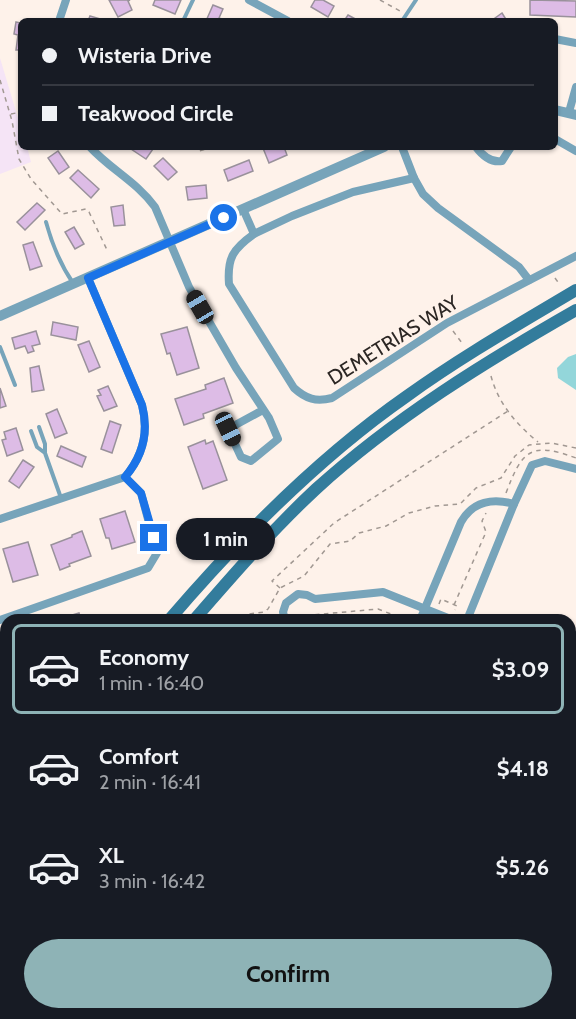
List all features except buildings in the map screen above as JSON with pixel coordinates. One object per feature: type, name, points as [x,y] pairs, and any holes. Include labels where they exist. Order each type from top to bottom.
[{"type":"main road","points":[[174,614],[214,568],[270,511],[340,448],[406,396],[501,334],[576,290]]},
{"type":"main road","points":[[199,614],[229,579],[316,489],[386,432],[490,359],[576,310]]},
{"type":"street","points":[[60,18],[66,0]]},
{"type":"street","points":[[249,0],[282,18]]},
{"type":"street","points":[[558,40],[576,43]]},
{"type":"street","points":[[572,114],[576,87]]},
{"type":"street","points":[[558,141],[576,151]]},
{"type":"street","points":[[93,150],[102,161],[147,196],[189,287],[263,410],[278,439],[250,460],[241,457],[228,429],[263,410]]},
{"type":"street","points":[[0,316],[377,150]]},
{"type":"street","points":[[403,150],[423,194],[438,208],[519,267],[529,280]]},
{"type":"street","points":[[478,150],[482,156],[496,162],[502,161],[509,150]]},
{"type":"street","name":"DEMETRIAS WAY","points":[[414,178],[353,192],[292,216],[254,234],[241,243],[232,255],[228,268],[229,284],[294,388],[305,398],[319,401],[332,398],[447,323],[576,256]]},
{"type":"street","points":[[243,209],[254,234]]},
{"type":"street","points":[[0,519],[125,477],[133,468],[144,443],[146,420],[142,405],[88,278]]},
{"type":"street","points":[[469,614],[532,465],[545,461],[576,469]]},
{"type":"street","points":[[17,614],[148,568],[157,553],[150,522],[141,493],[125,477]]},
{"type":"street","points":[[422,614],[467,513],[491,500],[514,504]]},
{"type":"street","points":[[284,614],[286,603],[298,594],[315,599],[384,592],[447,614]]},
{"type":"lane","points":[[184,18],[193,0]]},
{"type":"lane","points":[[404,18],[416,0]]},
{"type":"lane","points":[[46,222],[64,270],[73,284]]},
{"type":"lane","points":[[0,347],[15,385]]},
{"type":"lane","points":[[39,427],[45,444],[45,453],[62,499]]},
{"type":"lane","points":[[31,431],[37,447],[45,453]]},
{"type":"path","points":[[380,0],[406,15]]},
{"type":"path","points":[[0,80],[19,159],[30,179],[62,214],[86,209],[108,252]]},
{"type":"path","points":[[10,114],[18,113]]},
{"type":"path","points":[[447,323],[462,343]]},
{"type":"path","points":[[490,375],[501,403],[538,443]]},
{"type":"path","points":[[280,588],[272,581],[334,523],[507,411]]},
{"type":"path","points":[[249,614],[264,612],[268,609],[280,588],[304,576],[330,544],[350,541],[359,533],[386,526],[409,513],[435,506],[460,504],[476,488],[501,478],[521,449],[529,445],[538,443],[576,448]]},
{"type":"path","points":[[454,605],[486,532],[482,525],[483,515],[492,509]]},
{"type":"path","points":[[438,606],[441,599],[457,606],[455,614]]},
{"type":"path","points":[[323,614],[378,609],[395,614]]},
{"type":"shaded area","points":[[0,58],[18,118],[18,150],[28,150],[31,162],[0,174]]},
{"type":"water","points":[[576,354],[576,390],[558,378],[557,368],[568,357]]},
{"type":"route","points":[[154,538],[141,493],[125,477],[133,468],[144,443],[146,420],[142,405],[88,278],[224,218]]}]
